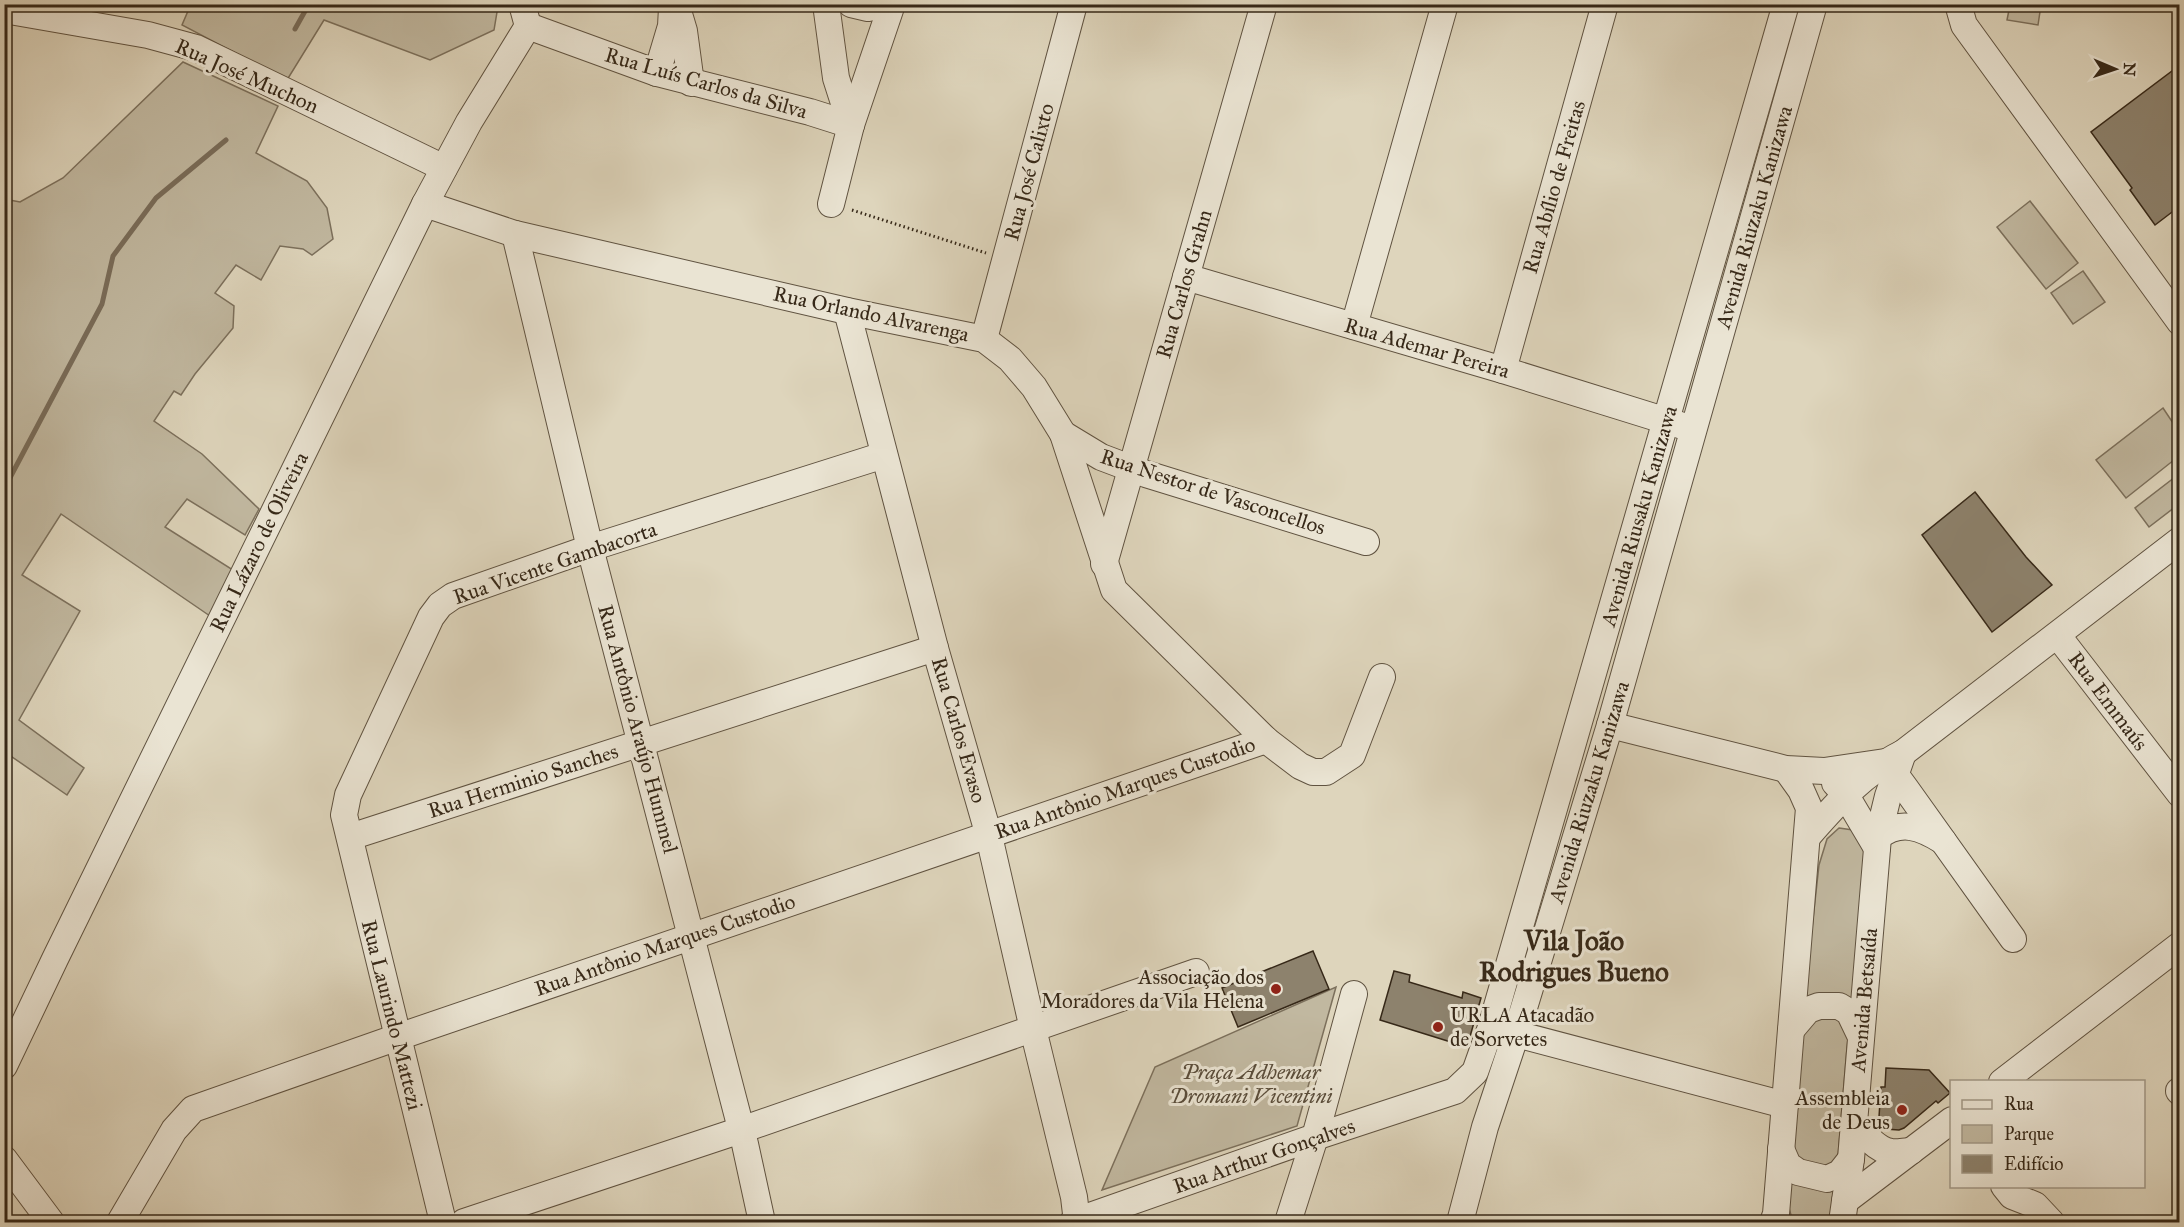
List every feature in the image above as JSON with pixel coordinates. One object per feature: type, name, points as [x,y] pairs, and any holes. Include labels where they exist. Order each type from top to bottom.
[{"type":"street","points":[[657,73],[671,26],[674,4]]},
{"type":"street","points":[[674,4],[684,31],[692,83]]},
{"type":"street","points":[[826,4],[836,78],[851,125]]},
{"type":"street","points":[[851,4],[868,8],[885,4]]},
{"type":"street","points":[[831,204],[851,125],[892,4]]},
{"type":"street","name":"Rua José Calixto","points":[[984,339],[1074,4]]},
{"type":"street","name":"Rua Carlos Grahn","points":[[1104,564],[1264,4]]},
{"type":"street","points":[[1354,326],[1444,4]]},
{"type":"street","name":"Rua Abílio de Freitas","points":[[1503,370],[1605,4]]},
{"type":"street","name":"Avenida Riusaku Kanizawa","points":[[1491,1027],[1786,4]]},
{"type":"street","name":"Avenida Riuzaku Kanizawa","points":[[1460,1222],[1485,1127],[1516,1034],[1610,725],[1814,4]]},
{"type":"street","points":[[1958,4],[1964,25],[2180,322]]},
{"type":"street","name":"Rua José Muchon","points":[[4,10],[148,35],[196,48],[444,168]]},
{"type":"street","name":"Rua Luís Carlos da Silva","points":[[525,15],[657,73],[810,112],[851,125]]},
{"type":"street","name":"Rua Lázaro de Oliveira","points":[[4,1066],[425,204],[525,15]]},
{"type":"street","points":[[810,112],[821,104],[836,78]]},
{"type":"street","name":"Rua Orlando Alvarenga","points":[[425,204],[515,234],[847,311],[984,339],[1010,359],[1034,387],[1063,434],[1114,590],[1266,740],[1300,766],[1313,772],[1326,772],[1352,755],[1382,677]]},
{"type":"street","name":"Rua Antônio Araújo Hummel","points":[[515,234],[590,548],[741,1130],[762,1222]]},
{"type":"street","name":"Rua Ademar Pereira","points":[[1186,277],[1503,370],[1666,421]]},
{"type":"street","name":"Rua Carlos Evaso","points":[[847,311],[935,648],[989,836],[1074,1197],[1076,1222]]},
{"type":"street","points":[[1666,421],[1694,429]]},
{"type":"street","name":"Rua Nestor de Vasconcellos","points":[[1063,434],[1101,457],[1131,469],[1366,542]]},
{"type":"street","name":"Rua Vicente Gambacorta","points":[[345,807],[348,795],[431,617],[440,605],[453,596],[590,548],[884,455]]},
{"type":"street","points":[[1808,836],[1845,795],[1890,765],[2180,540]]},
{"type":"street","name":"Rua Emmaús","points":[[2058,636],[2180,794]]},
{"type":"street","name":"Rua Herminio Sanches","points":[[350,837],[935,648]]},
{"type":"street","points":[[1610,725],[1786,769],[1824,771],[1890,765]]},
{"type":"street","name":"Rua Antônio Marques Custodio","points":[[120,1222],[174,1130],[193,1109],[1266,740]]},
{"type":"street","points":[[1890,765],[2013,939]]},
{"type":"street","name":"Avenida Betsaída","points":[[1843,1212],[1854,1122],[1873,837],[1890,765]]},
{"type":"street","points":[[1776,1220],[1809,808],[1801,790],[1786,769]]},
{"type":"street","points":[[1824,771],[1845,795],[1873,837]]},
{"type":"street","name":"Rua Laurindo Mattezi","points":[[345,807],[344,815],[443,1222]]},
{"type":"street","points":[[1808,836],[1826,821],[1840,816],[1853,818],[1873,837]]},
{"type":"street","points":[[1873,837],[1906,825],[1930,832],[1947,843]]},
{"type":"street","points":[[2005,1080],[2180,945]]},
{"type":"street","points":[[464,1222],[741,1130],[1196,972]]},
{"type":"street","points":[[1288,1222],[1315,1137],[1354,994]]},
{"type":"street","points":[[1791,1030],[1808,1010],[1819,1006],[1839,1006],[1849,1012],[1860,1035]]},
{"type":"street","points":[[1491,1027],[1785,1105]]},
{"type":"street","name":"Rua Arthur Gonçalves","points":[[1076,1222],[1315,1137],[1455,1091],[1475,1071],[1491,1027]]},
{"type":"street","points":[[1455,1091],[1473,1099],[1484,1110],[1485,1127]]},
{"type":"street","points":[[1854,1122],[1866,1136],[1882,1148],[1892,1153],[1911,1151]]},
{"type":"street","points":[[1843,1212],[1911,1151],[1950,1122]]},
{"type":"street","points":[[1781,1149],[1788,1166],[1798,1172],[1827,1179],[1840,1173],[1851,1159]]},
{"type":"street","points":[[4,1159],[51,1222]]},
{"type":"street","points":[[2006,1188],[2012,1196],[2035,1205],[2051,1222]]},
{"type":"path","points":[[831,204],[1005,259]]},
{"type":"green space","points":[[191,4],[495,4],[497,12],[494,30],[430,60],[324,20],[287,80],[182,25]]},
{"type":"green space","points":[[2010,5],[2041,5],[2038,25],[2007,20]]},
{"type":"green space","points":[[183,62],[278,106],[256,153],[307,181],[327,208],[333,239],[312,255],[303,249],[280,246],[261,280],[236,265],[215,293],[234,306],[233,328],[195,374],[181,395],[174,391],[154,421],[202,454],[259,509],[245,535],[187,499],[165,527],[233,570],[210,616],[61,514],[22,575],[80,611],[19,720],[84,768],[67,795],[5,752],[4,199],[20,202],[63,178]]},
{"type":"green space","points":[[2030,201],[2078,263],[2046,289],[1997,227]]},
{"type":"green space","points":[[2083,271],[2105,302],[2073,324],[2051,293]]},
{"type":"green space","points":[[2163,408],[2179,432],[2179,456],[2126,498],[2096,460]]},
{"type":"green space","points":[[2179,474],[2179,504],[2149,527],[2135,508]]},
{"type":"green space","points":[[1839,828],[1853,830],[1869,860],[1847,1047],[1833,1217],[1829,1222],[1793,1222],[1789,1208],[1798,1055],[1819,865],[1827,839]]},
{"type":"green space","name":"Praça Adhemar Dromani Vicentini","points":[[1336,987],[1297,1126],[1102,1190],[1155,1067]]},
{"type":"building","points":[[2180,65],[2180,206],[2155,225],[2130,190],[2132,188],[2091,132]]},
{"type":"building","points":[[1975,492],[2026,557],[2052,585],[1992,632],[1922,535]]},
{"type":"building","name":"Associação dos Moradores da Vila Helena","points":[[1313,951],[1329,989],[1238,1027],[1222,988]]},
{"type":"building","points":[[1394,971],[1410,975],[1409,982],[1462,998],[1463,992],[1481,998],[1467,1047],[1380,1020]]},
{"type":"building","points":[[1886,1068],[1929,1070],[1950,1093],[1938,1103],[1936,1101],[1904,1128],[1885,1129],[1879,1124],[1879,1117],[1881,1087],[1885,1087]]},
{"type":"waterway","points":[[295,29],[309,4]]},
{"type":"waterway","points":[[4,489],[102,304],[113,256],[156,198],[226,140]]},
{"type":"place","name":"Associação dos Moradores da Vila Helena","points":[[1276,989]]},
{"type":"place","name":"URLA Atacadão de Sorvetes","points":[[1438,1027]]},
{"type":"place","name":"Assembleia de Deus","points":[[1902,1110]]},
{"type":"district","name":"Vila João Rodrigues Bueno","points":[[1574,956]]}]
